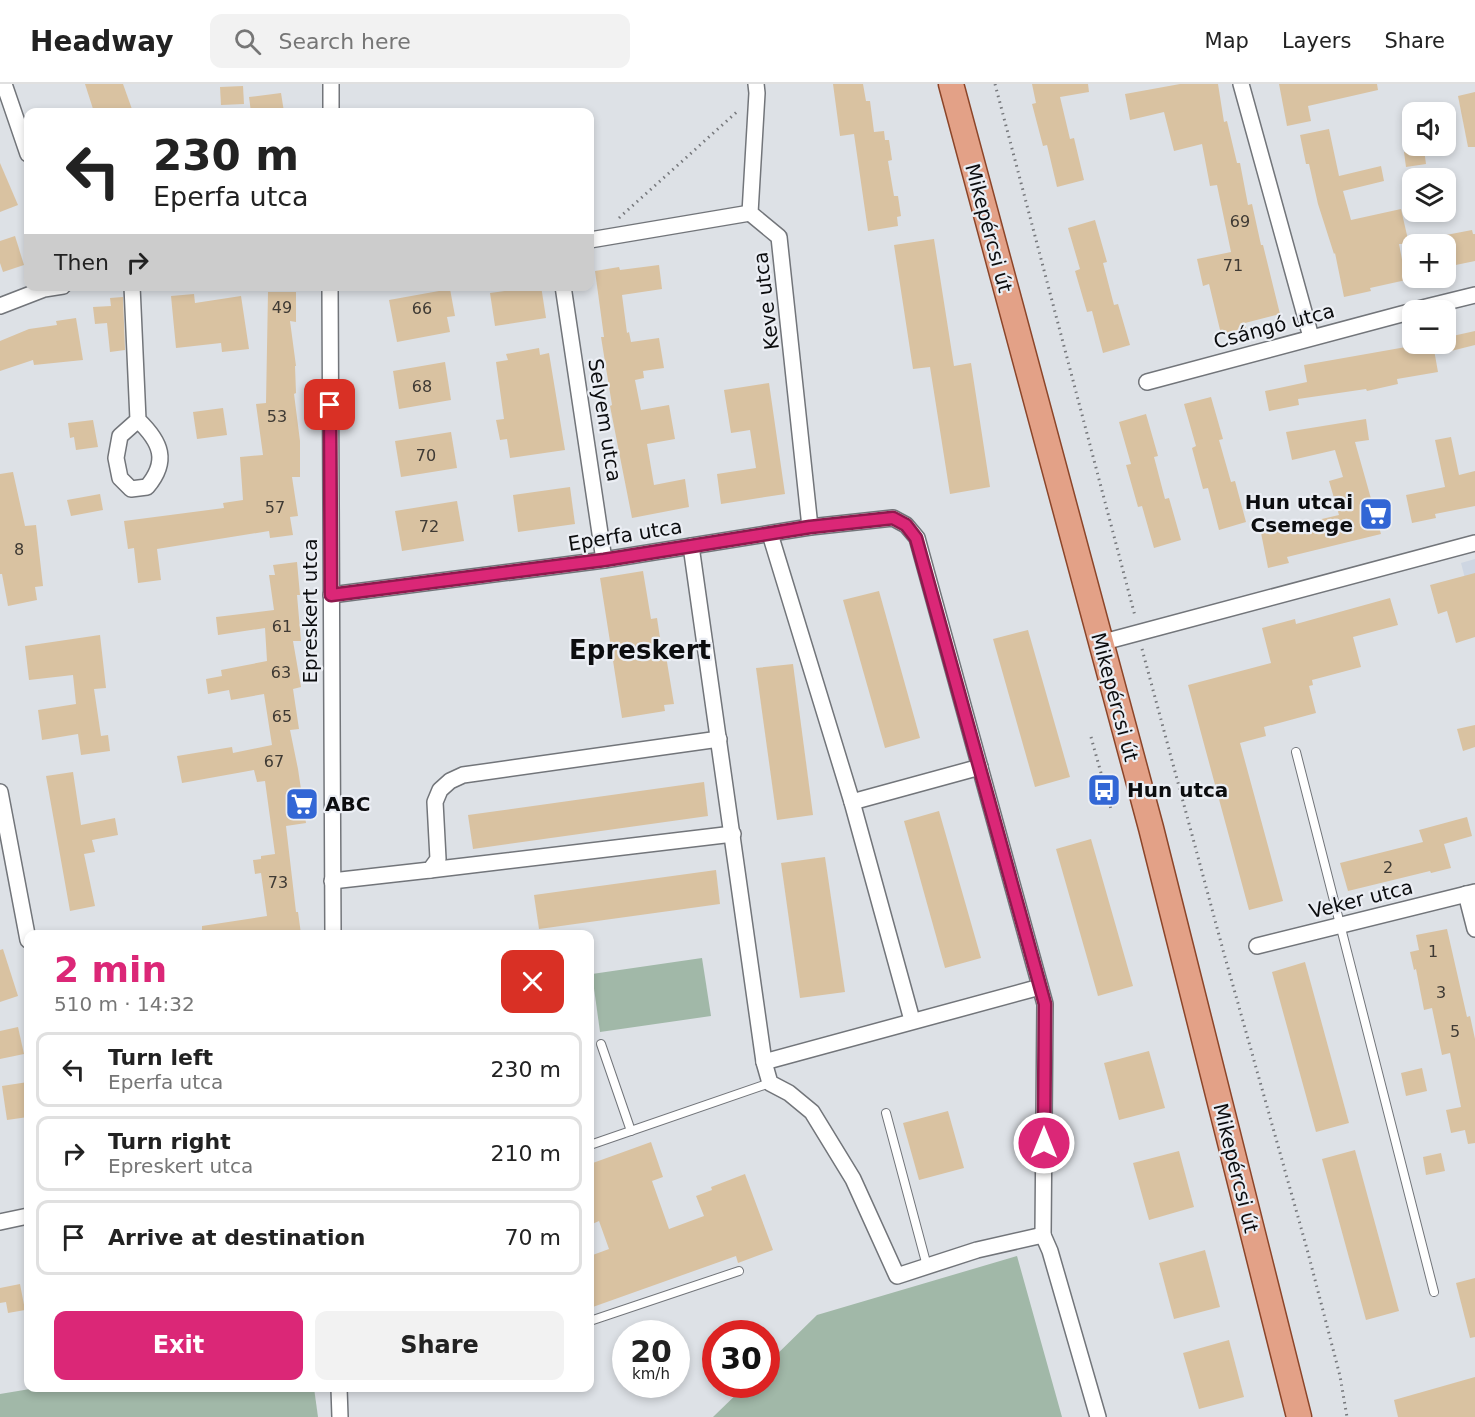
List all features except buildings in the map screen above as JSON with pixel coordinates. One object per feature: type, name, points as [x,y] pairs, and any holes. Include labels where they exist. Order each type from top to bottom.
[{"type":"main road","name":"Mikepércsi út","points":[[951,84],[1151,828],[1299,1417]]},
{"type":"street","points":[[4,84],[24,142]]},
{"type":"street","points":[[331,108],[332,84]]},
{"type":"street","points":[[1241,84],[1311,337]]},
{"type":"street","points":[[594,240],[750,213],[757,88]]},
{"type":"street","name":"Keve utca","points":[[750,213],[779,237],[810,527]]},
{"type":"street","points":[[0,306],[37,291]]},
{"type":"street","points":[[132,291],[138,420]]},
{"type":"street","name":"Epreskert utca","points":[[330,291],[333,930]]},
{"type":"street","name":"Selyem utca","points":[[564,291],[604,560]]},
{"type":"street","name":"Csángó utca","points":[[1456,300],[1475,295]]},
{"type":"street","name":"Csángó utca","points":[[1147,382],[1402,314]]},
{"type":"street","name":"Eperfa utca","points":[[331,595],[604,560],[810,527],[893,518],[906,525],[916,538],[980,767]]},
{"type":"street","points":[[770,534],[852,802],[912,1020]]},
{"type":"street","points":[[1100,643],[1475,543]]},
{"type":"street","points":[[692,546],[764,1062],[770,1083],[789,1093],[812,1112],[853,1179],[897,1276],[977,1250],[1043,1235]]},
{"type":"street","points":[[430,870],[438,859],[435,802],[440,790],[450,781],[464,775],[719,739]]},
{"type":"street","points":[[852,802],[980,767],[1045,1004],[1043,1235],[1050,1251],[1098,1417]]},
{"type":"street","points":[[0,792],[3,824],[26,930]]},
{"type":"street","points":[[332,881],[733,834]]},
{"type":"street","points":[[1471,893],[1475,929]]},
{"type":"street","name":"Veker utca","points":[[1257,946],[1471,893]]},
{"type":"street","points":[[764,1062],[1040,987]]},
{"type":"street","points":[[0,1222],[24,1217]]},
{"type":"street","points":[[339,1392],[340,1417]]},
{"type":"lane","points":[[1296,752],[1434,1292]]},
{"type":"lane","points":[[601,1044],[630,1131]]},
{"type":"lane","points":[[594,1144],[770,1083]]},
{"type":"lane","points":[[886,1113],[927,1266]]},
{"type":"lane","points":[[594,1320],[739,1271]]},
{"type":"path","points":[[995,84],[1139,633],[1148,676],[1307,1249],[1340,1376],[1347,1417]]},
{"type":"path","points":[[594,238],[757,88]]},
{"type":"path","points":[[1091,737],[1111,809]]},
{"type":"shaded area","points":[[1475,559],[1475,616],[1461,563]]},
{"type":"green space","points":[[702,958],[711,1016],[600,1032],[594,974]]},
{"type":"green space","points":[[1017,1256],[1062,1417],[713,1417],[733,1398],[780,1398],[780,1351],[817,1315]]},
{"type":"green space","points":[[24,1390],[24,1392],[315,1392],[318,1417],[0,1417],[0,1394]]},
{"type":"place","name":"Hun utcai Csemege","points":[[1376,514]]},
{"type":"place","name":"Hun utca","points":[[1104,790]]},
{"type":"place","name":"ABC","points":[[302,804]]},
{"type":"district","name":"Epreskert","points":[[640,650]]},
{"type":"route","points":[[330,405],[331,595],[604,560],[810,527],[893,518],[906,525],[916,538],[1045,1004],[1044,1143]]}]
